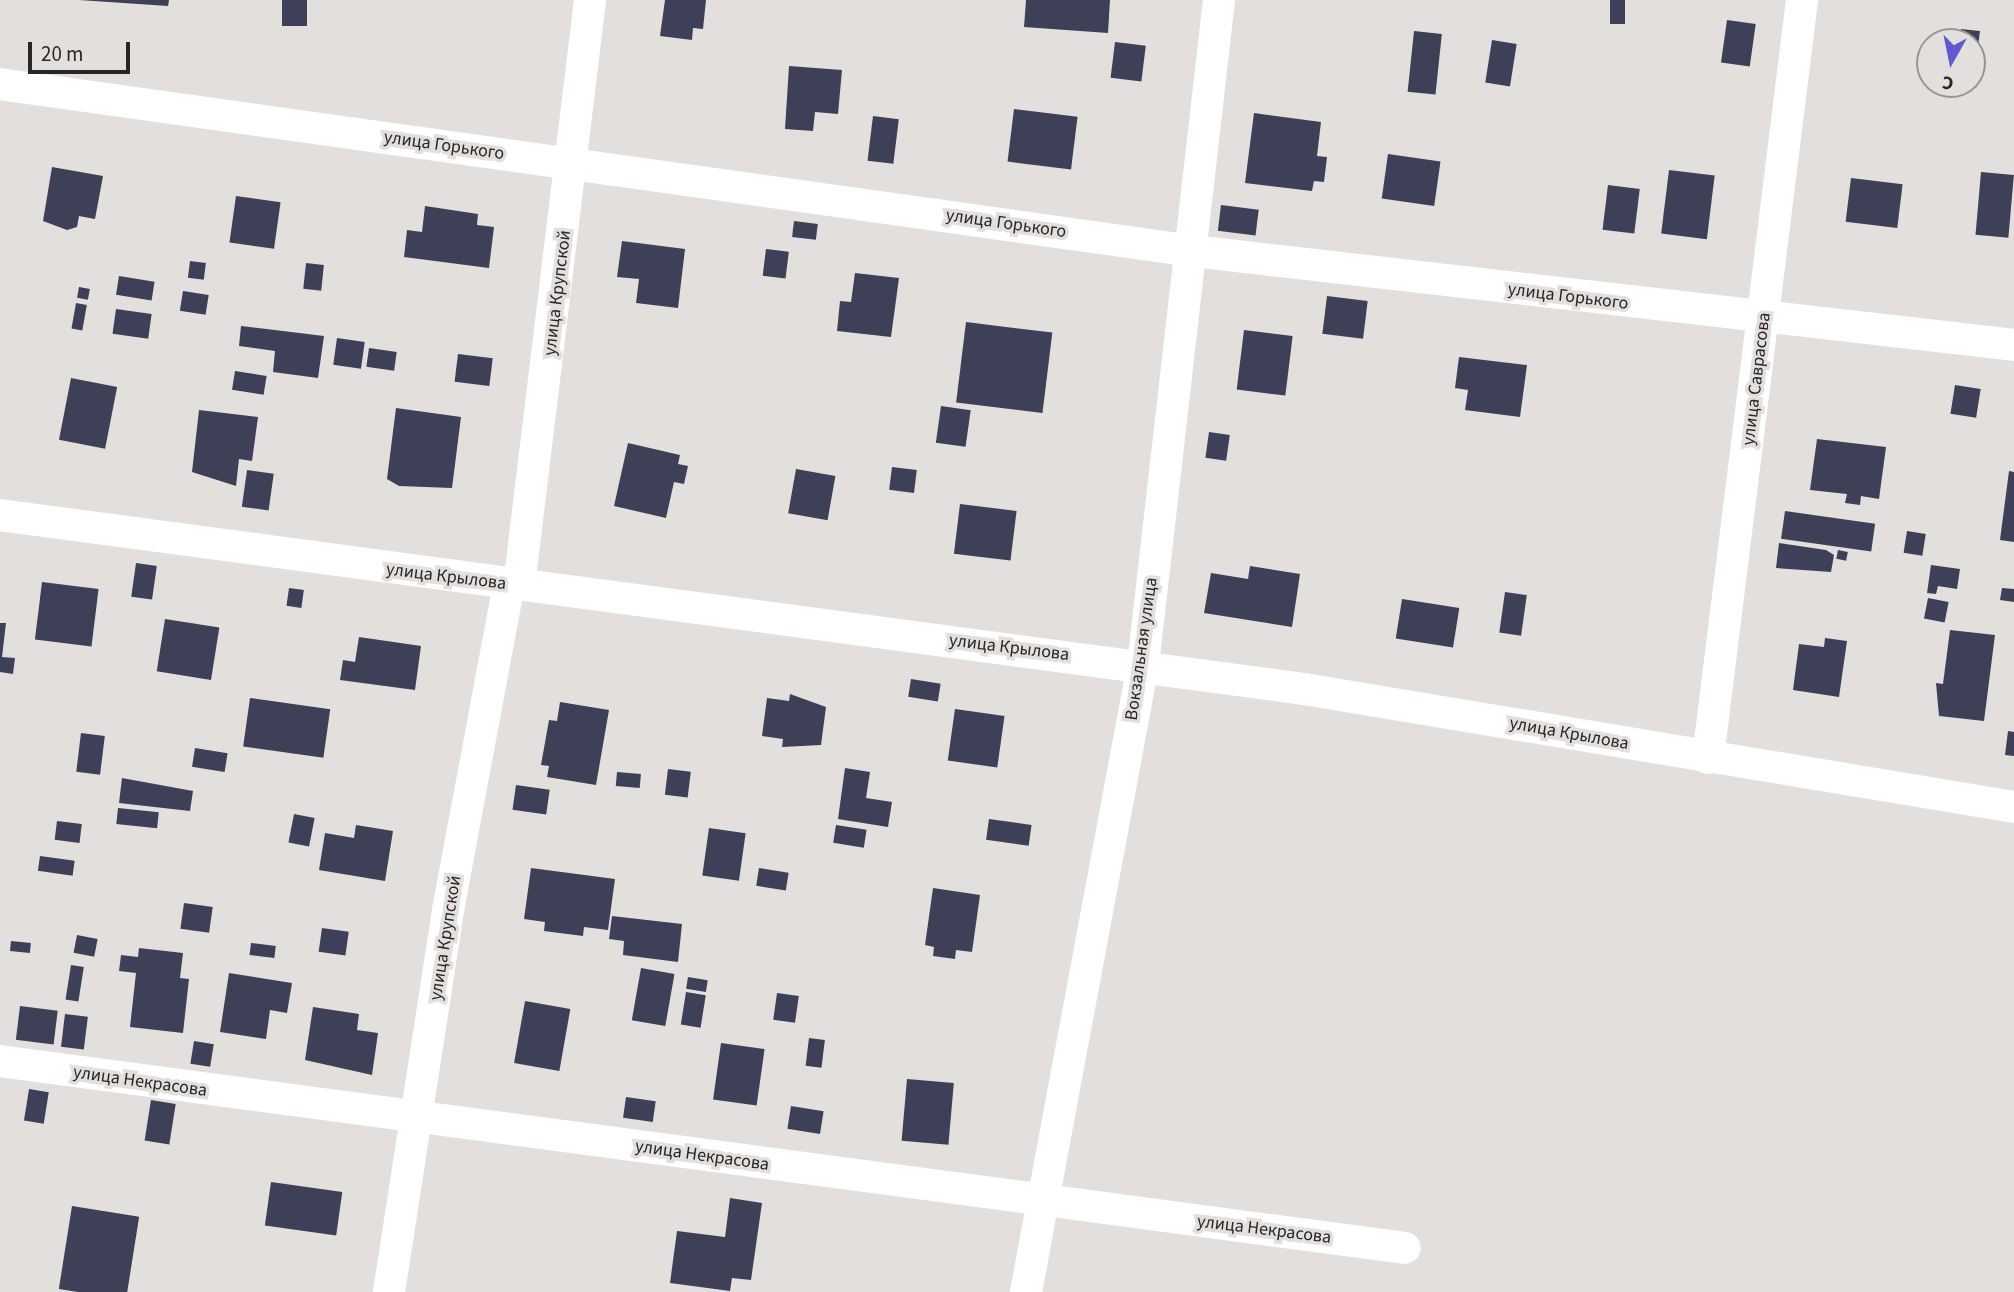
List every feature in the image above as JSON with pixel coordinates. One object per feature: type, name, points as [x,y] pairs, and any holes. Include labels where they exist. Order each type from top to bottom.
[{"type":"street","name":"улица Крупской","points":[[389,1292],[419,1117],[448,910],[514,585],[573,164],[590,0]]},
{"type":"street","name":"Вокзальная улица","points":[[1026,1292],[1143,665],[1193,251],[1219,0]]},
{"type":"street","name":"улица Саврасова","points":[[1708,758],[1765,321],[1802,0]]},
{"type":"street","name":"улица Горького","points":[[0,84],[1193,251],[1765,321],[2014,345]]},
{"type":"street","name":"улица Крылова","points":[[0,515],[514,585],[1143,665],[2014,807]]},
{"type":"street","name":"улица Некрасова","points":[[0,1061],[1041,1202],[1405,1248]]},
{"type":"building","points":[[79,0],[169,0],[168,6]]},
{"type":"building","points":[[282,0],[307,0],[307,26],[282,26]]},
{"type":"building","points":[[665,0],[706,0],[703,29],[693,28],[692,40],[660,36]]},
{"type":"building","points":[[1026,0],[1110,0],[1108,33],[1024,27]]},
{"type":"building","points":[[1610,0],[1625,0],[1625,24],[1610,24]]},
{"type":"building","points":[[1727,20],[1756,24],[1750,67],[1721,63]]},
{"type":"building","points":[[1414,31],[1442,34],[1435,95],[1408,92]]},
{"type":"building","points":[[1492,40],[1517,44],[1510,86],[1485,82]]},
{"type":"building","points":[[1115,42],[1146,46],[1141,82],[1111,78]]},
{"type":"building","points":[[789,66],[842,70],[838,114],[815,112],[813,131],[785,129]]},
{"type":"building","points":[[1014,109],[1078,117],[1071,169],[1008,162]]},
{"type":"building","points":[[1254,113],[1321,122],[1317,156],[1327,157],[1324,182],[1314,181],[1312,191],[1245,183]]},
{"type":"building","points":[[873,116],[899,119],[893,164],[868,161]]},
{"type":"building","points":[[1388,154],[1440,161],[1434,206],[1382,199]]},
{"type":"building","points":[[52,167],[103,176],[95,219],[79,216],[77,227],[67,230],[43,221]]},
{"type":"building","points":[[1669,170],[1715,176],[1707,239],[1661,234]]},
{"type":"building","points":[[1981,172],[2014,175],[2008,238],[1976,235]]},
{"type":"building","points":[[1851,178],[1903,184],[1897,228],[1846,222]]},
{"type":"building","points":[[1608,185],[1640,189],[1634,234],[1603,230]]},
{"type":"building","points":[[236,196],[281,202],[274,249],[229,243]]},
{"type":"building","points":[[1221,205],[1259,210],[1256,235],[1218,231]]},
{"type":"building","points":[[425,206],[478,214],[477,225],[494,227],[489,268],[404,257],[407,230],[422,232]]},
{"type":"building","points":[[794,221],[818,224],[816,240],[792,237]]},
{"type":"building","points":[[622,241],[685,249],[678,308],[636,303],[639,279],[617,277]]},
{"type":"building","points":[[766,249],[789,252],[786,279],[763,276]]},
{"type":"building","points":[[190,261],[206,263],[204,280],[188,278]]},
{"type":"building","points":[[306,263],[324,265],[321,291],[303,289]]},
{"type":"building","points":[[855,273],[899,278],[891,337],[837,331],[840,301],[851,302]]},
{"type":"building","points":[[119,276],[155,282],[152,300],[116,295]]},
{"type":"building","points":[[79,287],[90,289],[88,300],[77,298]]},
{"type":"building","points":[[183,291],[209,295],[206,315],[180,311]]},
{"type":"building","points":[[1327,296],[1368,301],[1363,339],[1322,334]]},
{"type":"building","points":[[76,303],[87,305],[82,331],[71,329]]},
{"type":"building","points":[[116,309],[152,314],[148,339],[113,334]]},
{"type":"building","points":[[966,322],[1052,333],[1042,413],[956,402]]},
{"type":"building","points":[[241,326],[324,336],[318,378],[273,372],[275,351],[239,346]]},
{"type":"building","points":[[1244,330],[1293,336],[1285,396],[1237,390]]},
{"type":"building","points":[[337,338],[365,342],[361,369],[333,365]]},
{"type":"building","points":[[369,348],[397,352],[394,371],[366,367]]},
{"type":"building","points":[[458,354],[493,358],[489,386],[455,382]]},
{"type":"building","points":[[1459,357],[1527,365],[1520,417],[1465,410],[1468,390],[1455,388]]},
{"type":"building","points":[[235,371],[267,376],[264,395],[232,390]]},
{"type":"building","points":[[71,378],[117,387],[105,449],[59,440]]},
{"type":"building","points":[[1955,385],[1981,389],[1976,418],[1950,414]]},
{"type":"building","points":[[941,406],[971,410],[966,447],[936,443]]},
{"type":"building","points":[[396,408],[461,417],[452,488],[399,486],[387,479]]},
{"type":"building","points":[[199,410],[258,417],[252,461],[239,459],[236,486],[192,472]]},
{"type":"building","points":[[1209,432],[1230,435],[1226,461],[1205,458]]},
{"type":"building","points":[[1817,439],[1886,447],[1879,499],[1861,496],[1860,505],[1845,503],[1847,494],[1810,490]]},
{"type":"building","points":[[628,443],[680,455],[678,464],[688,466],[684,484],[674,482],[666,518],[614,506]]},
{"type":"building","points":[[892,467],[917,470],[914,493],[889,490]]},
{"type":"building","points":[[796,469],[835,476],[828,520],[788,513]]},
{"type":"building","points":[[247,470],[274,474],[269,510],[242,507]]},
{"type":"building","points":[[2009,471],[2014,472],[2014,542],[2000,540]]},
{"type":"building","points":[[960,504],[1017,511],[1010,561],[954,554]]},
{"type":"building","points":[[1785,511],[1875,524],[1871,551],[1781,539]]},
{"type":"building","points":[[1907,531],[1926,534],[1922,556],[1904,553]]},
{"type":"building","points":[[1779,543],[1826,550],[1834,555],[1831,572],[1776,568]]},
{"type":"building","points":[[1838,550],[1848,552],[1846,561],[1836,559]]},
{"type":"building","points":[[136,563],[157,566],[152,600],[131,597]]},
{"type":"building","points":[[1931,565],[1960,569],[1957,589],[1938,586],[1936,594],[1927,593]]},
{"type":"building","points":[[1250,566],[1300,574],[1292,627],[1204,613],[1211,573],[1248,579]]},
{"type":"building","points":[[42,582],[99,589],[92,647],[35,640]]},
{"type":"building","points":[[289,588],[304,590],[301,608],[286,606]]},
{"type":"building","points":[[2002,588],[2014,589],[2014,602],[2000,600]]},
{"type":"building","points":[[1505,592],[1527,595],[1521,636],[1499,633]]},
{"type":"building","points":[[1928,598],[1949,602],[1945,623],[1924,619]]},
{"type":"building","points":[[1402,599],[1459,608],[1453,648],[1396,639]]},
{"type":"building","points":[[165,619],[219,628],[211,680],[157,671]]},
{"type":"building","points":[[0,623],[6,623],[2,657],[15,658],[13,674],[0,672]]},
{"type":"building","points":[[1950,630],[1995,635],[1984,721],[1939,716],[1936,683],[1943,684]]},
{"type":"building","points":[[359,637],[421,646],[415,690],[340,680],[343,660],[355,662]]},
{"type":"building","points":[[1825,638],[1847,641],[1839,697],[1793,690],[1799,644],[1824,647]]},
{"type":"building","points":[[911,679],[941,684],[938,701],[908,697]]},
{"type":"building","points":[[790,694],[826,707],[821,745],[782,747],[783,739],[762,736],[767,698],[789,701]]},
{"type":"building","points":[[250,698],[330,709],[323,758],[243,747]]},
{"type":"building","points":[[560,702],[609,710],[596,785],[547,777],[549,766],[541,765],[549,720],[557,721]]},
{"type":"building","points":[[955,709],[1005,716],[997,767],[948,760]]},
{"type":"building","points":[[2008,731],[2014,732],[2014,756],[2005,755]]},
{"type":"building","points":[[81,733],[105,736],[100,775],[76,772]]},
{"type":"building","points":[[195,748],[228,753],[225,772],[192,767]]},
{"type":"building","points":[[845,768],[870,772],[866,798],[892,802],[888,827],[838,819]]},
{"type":"building","points":[[668,769],[691,772],[688,798],[665,795]]},
{"type":"building","points":[[617,772],[641,774],[640,788],[616,786]]},
{"type":"building","points":[[122,778],[193,791],[190,811],[119,803]]},
{"type":"building","points":[[516,785],[550,790],[546,814],[513,810]]},
{"type":"building","points":[[118,808],[159,812],[157,828],[116,824]]},
{"type":"building","points":[[294,814],[315,818],[309,846],[288,842]]},
{"type":"building","points":[[989,819],[1032,825],[1029,846],[986,840]]},
{"type":"building","points":[[57,821],[82,824],[79,843],[55,840]]},
{"type":"building","points":[[356,825],[393,831],[385,881],[319,870],[325,833],[354,838]]},
{"type":"building","points":[[836,825],[867,830],[864,848],[833,843]]},
{"type":"building","points":[[709,828],[746,833],[739,881],[702,876]]},
{"type":"building","points":[[40,856],[75,861],[73,876],[38,871]]},
{"type":"building","points":[[531,868],[615,879],[608,930],[584,927],[583,936],[544,931],[545,922],[524,919]]},
{"type":"building","points":[[759,868],[789,873],[786,890],[756,886]]},
{"type":"building","points":[[933,888],[980,895],[972,952],[956,950],[955,959],[933,956],[934,947],[925,945]]},
{"type":"building","points":[[184,903],[213,907],[209,933],[180,929]]},
{"type":"building","points":[[612,916],[682,924],[678,962],[623,955],[624,941],[609,939]]},
{"type":"building","points":[[322,928],[349,932],[345,956],[319,952]]},
{"type":"building","points":[[77,935],[98,939],[94,957],[74,953]]},
{"type":"building","points":[[11,941],[31,943],[30,953],[10,951]]},
{"type":"building","points":[[251,943],[276,946],[274,958],[250,955]]},
{"type":"building","points":[[139,948],[183,953],[180,978],[189,979],[183,1033],[130,1027],[136,973],[119,971],[121,955],[138,957]]},
{"type":"building","points":[[71,965],[84,967],[78,1002],[66,1000]]},
{"type":"building","points":[[641,968],[674,974],[665,1026],[632,1020]]},
{"type":"building","points":[[229,973],[292,983],[287,1013],[270,1010],[266,1039],[220,1032]]},
{"type":"building","points":[[688,977],[708,980],[706,992],[686,989]]},
{"type":"building","points":[[686,992],[706,995],[701,1028],[681,1025]]},
{"type":"building","points":[[777,993],[799,996],[795,1023],[773,1020]]},
{"type":"building","points":[[525,1001],[570,1009],[559,1071],[514,1063]]},
{"type":"building","points":[[20,1006],[58,1011],[54,1044],[16,1040]]},
{"type":"building","points":[[313,1007],[359,1014],[357,1030],[378,1033],[372,1075],[305,1060]]},
{"type":"building","points":[[65,1014],[88,1017],[84,1050],[61,1047]]},
{"type":"building","points":[[809,1038],[825,1040],[821,1068],[806,1066]]},
{"type":"building","points":[[194,1041],[214,1044],[210,1067],[190,1064]]},
{"type":"building","points":[[721,1043],[765,1049],[757,1106],[713,1099]]},
{"type":"building","points":[[907,1079],[954,1083],[948,1145],[902,1141]]},
{"type":"building","points":[[29,1089],[49,1092],[44,1124],[24,1121]]},
{"type":"building","points":[[626,1097],[656,1101],[653,1122],[623,1118]]},
{"type":"building","points":[[151,1100],[176,1104],[169,1144],[145,1140]]},
{"type":"building","points":[[791,1106],[824,1111],[820,1134],[787,1129]]},
{"type":"building","points":[[271,1182],[342,1192],[336,1236],[265,1226]]},
{"type":"building","points":[[730,1198],[762,1203],[751,1280],[732,1278],[730,1291],[670,1283],[677,1231],[725,1237]]},
{"type":"building","points":[[72,1206],[139,1217],[127,1292],[78,1292],[59,1289]]}]
